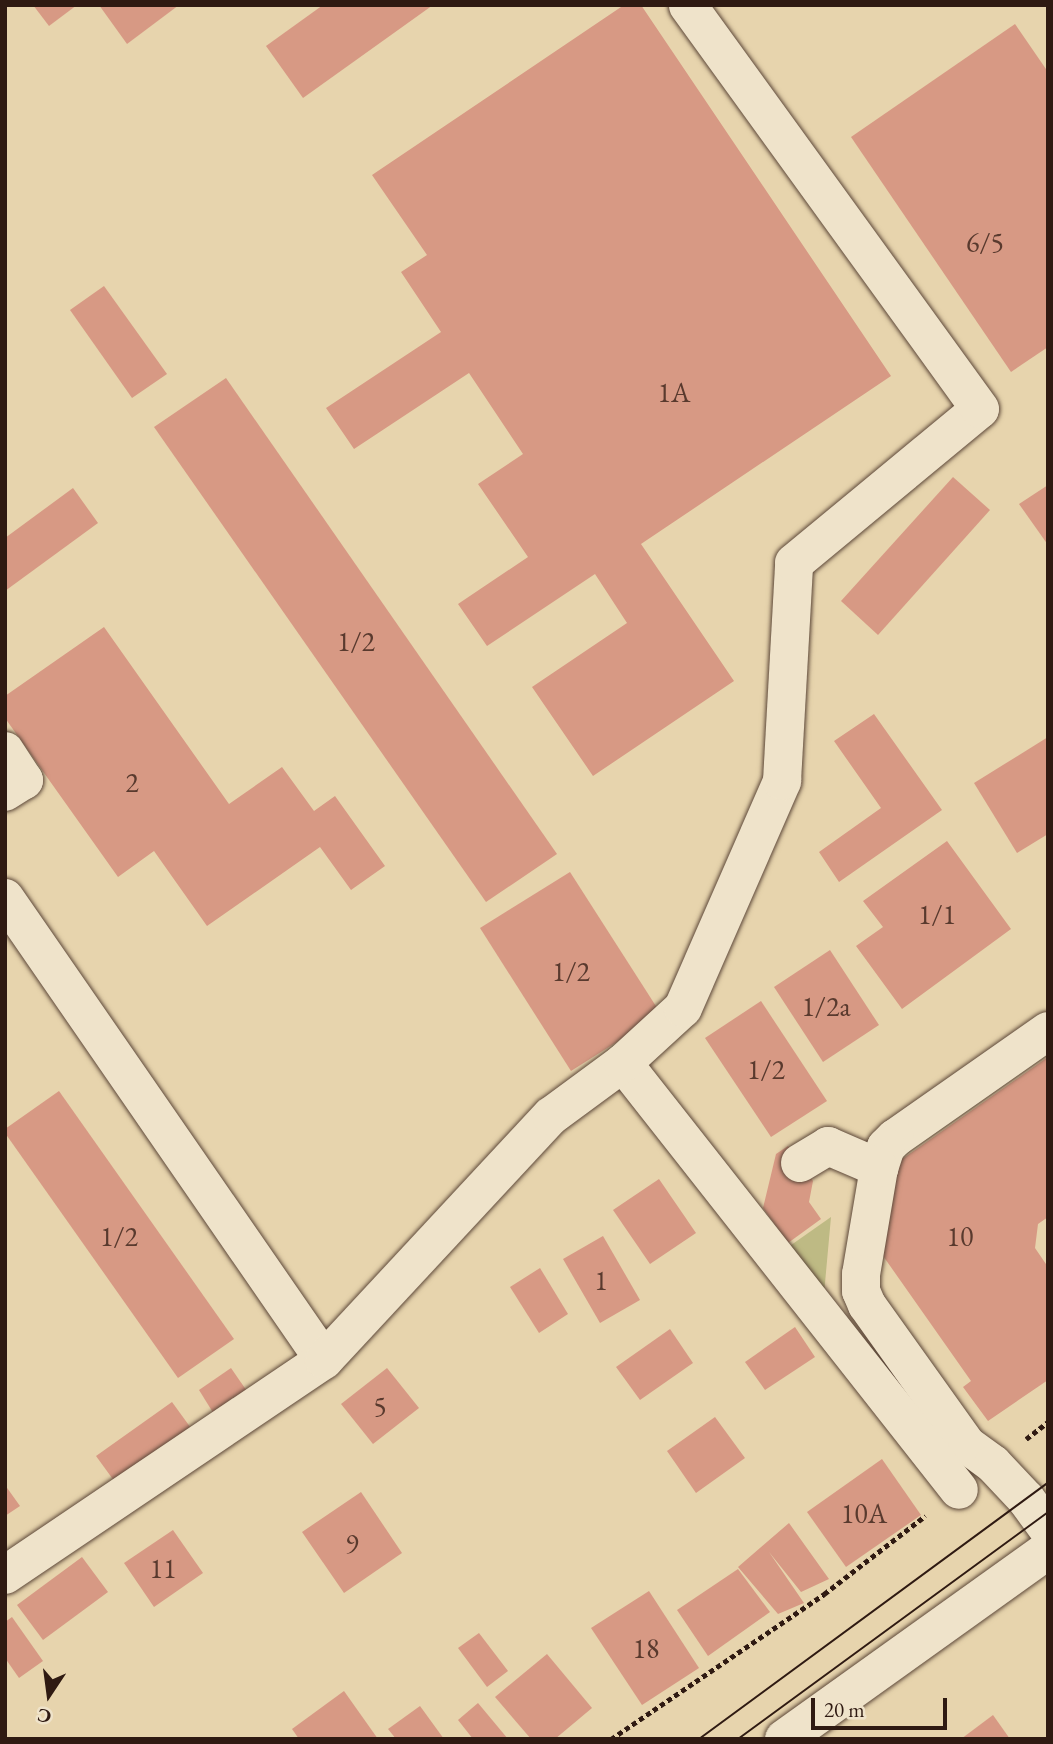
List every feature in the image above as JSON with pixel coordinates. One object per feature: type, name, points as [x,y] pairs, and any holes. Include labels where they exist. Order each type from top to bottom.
[{"type":"street","points":[[5,1575],[324,1360],[551,1116],[622,1063],[682,1007],[782,781],[794,563],[980,409],[688,5]]},
{"type":"street","points":[[5,751],[24,779],[5,792]]},
{"type":"street","points":[[5,898],[324,1360]]},
{"type":"street","points":[[1048,1031],[894,1138],[886,1147],[879,1168],[861,1291],[867,1305],[967,1445],[993,1464],[1026,1499],[1048,1529]]},
{"type":"street","points":[[622,1063],[959,1490]]},
{"type":"street","points":[[800,1163],[828,1146],[879,1168]]},
{"type":"street","points":[[783,1739],[1048,1550]]},
{"type":"path","points":[[993,1464],[1048,1422]]},
{"type":"path","points":[[611,1739],[824,1594],[959,1490]]},
{"type":"shaded area","points":[[831,1217],[823,1305],[784,1250]]},
{"type":"building","points":[[33,5],[77,5],[49,26]]},
{"type":"building","points":[[99,5],[179,5],[127,44]]},
{"type":"building","points":[[323,5],[433,5],[303,98],[266,46]]},
{"type":"building","points":[[624,5],[641,5],[891,376],[641,544],[734,681],[593,776],[532,687],[627,623],[595,574],[487,646],[458,604],[528,557],[478,484],[523,454],[469,373],[354,449],[326,408],[441,332],[401,272],[427,255],[372,175]]},
{"type":"building","points":[[1015,24],[1048,72],[1048,347],[1011,372],[851,137]]},
{"type":"building","points":[[104,286],[167,374],[132,398],[70,310]]},
{"type":"building","points":[[226,378],[557,854],[486,902],[154,427]]},
{"type":"building","points":[[953,477],[990,510],[878,635],[841,601]]},
{"type":"building","points":[[1048,485],[1048,545],[1019,504]]},
{"type":"building","points":[[73,488],[98,523],[5,591],[5,538]]},
{"type":"building","points":[[104,627],[229,804],[282,767],[314,811],[335,796],[385,866],[351,890],[320,847],[207,926],[154,851],[118,877],[5,718],[5,696]]},
{"type":"building","points":[[874,714],[942,810],[839,882],[819,852],[881,808],[834,741]]},
{"type":"building","points":[[1048,737],[1048,834],[1017,853],[974,783]]},
{"type":"building","points":[[947,841],[1011,929],[902,1009],[856,946],[883,927],[863,901]]},
{"type":"building","points":[[570,872],[661,1014],[571,1071],[480,928]]},
{"type":"building","points":[[830,950],[879,1025],[823,1062],[774,987]]},
{"type":"building","points":[[761,1001],[827,1101],[771,1137],[705,1038]]},
{"type":"building","points":[[1048,1057],[1048,1217],[1038,1224],[1035,1248],[1048,1267],[1048,1380],[988,1421],[963,1387],[971,1381],[881,1253],[898,1162]]},
{"type":"building","points":[[59,1091],[234,1339],[178,1378],[5,1133],[5,1129]]},
{"type":"building","points":[[788,1146],[813,1181],[809,1202],[821,1219],[788,1243],[763,1208],[776,1154]]},
{"type":"building","points":[[659,1179],[696,1233],[650,1264],[613,1210]]},
{"type":"building","points":[[603,1236],[640,1300],[600,1323],[563,1259]]},
{"type":"building","points":[[540,1268],[568,1314],[539,1333],[510,1287]]},
{"type":"building","points":[[795,1327],[815,1357],[765,1390],[745,1362]]},
{"type":"building","points":[[670,1329],[693,1363],[640,1400],[616,1367]]},
{"type":"building","points":[[231,1368],[251,1397],[217,1419],[199,1390]]},
{"type":"building","points":[[387,1368],[419,1408],[373,1444],[341,1404]]},
{"type":"building","points":[[172,1402],[196,1435],[120,1489],[96,1456]]},
{"type":"building","points":[[715,1417],[745,1458],[696,1493],[667,1451]]},
{"type":"building","points":[[882,1459],[921,1515],[846,1567],[807,1512]]},
{"type":"building","points":[[5,1485],[20,1506],[5,1516]]},
{"type":"building","points":[[361,1492],[402,1553],[344,1593],[302,1532]]},
{"type":"building","points":[[789,1523],[829,1579],[801,1592],[769,1552],[804,1603],[778,1614],[738,1567]]},
{"type":"building","points":[[173,1530],[203,1573],[154,1607],[124,1563]]},
{"type":"building","points":[[82,1557],[108,1592],[43,1640],[17,1605]]},
{"type":"building","points":[[738,1569],[770,1612],[708,1656],[677,1610]]},
{"type":"building","points":[[649,1591],[699,1668],[642,1705],[591,1628]]},
{"type":"building","points":[[12,1617],[43,1661],[19,1678],[5,1658],[5,1622]]},
{"type":"building","points":[[479,1633],[508,1671],[487,1687],[458,1648]]},
{"type":"building","points":[[547,1654],[592,1708],[555,1739],[531,1739],[495,1697]]},
{"type":"building","points":[[344,1691],[378,1739],[299,1739],[292,1729]]},
{"type":"building","points":[[478,1703],[508,1739],[473,1739],[458,1720]]},
{"type":"building","points":[[420,1706],[444,1739],[396,1739],[388,1729]]},
{"type":"building","points":[[993,1715],[1010,1739],[961,1739]]},
{"type":"tram line","points":[[699,1739],[1048,1483]]},
{"type":"tram line","points":[[738,1739],[1048,1512]]}]
